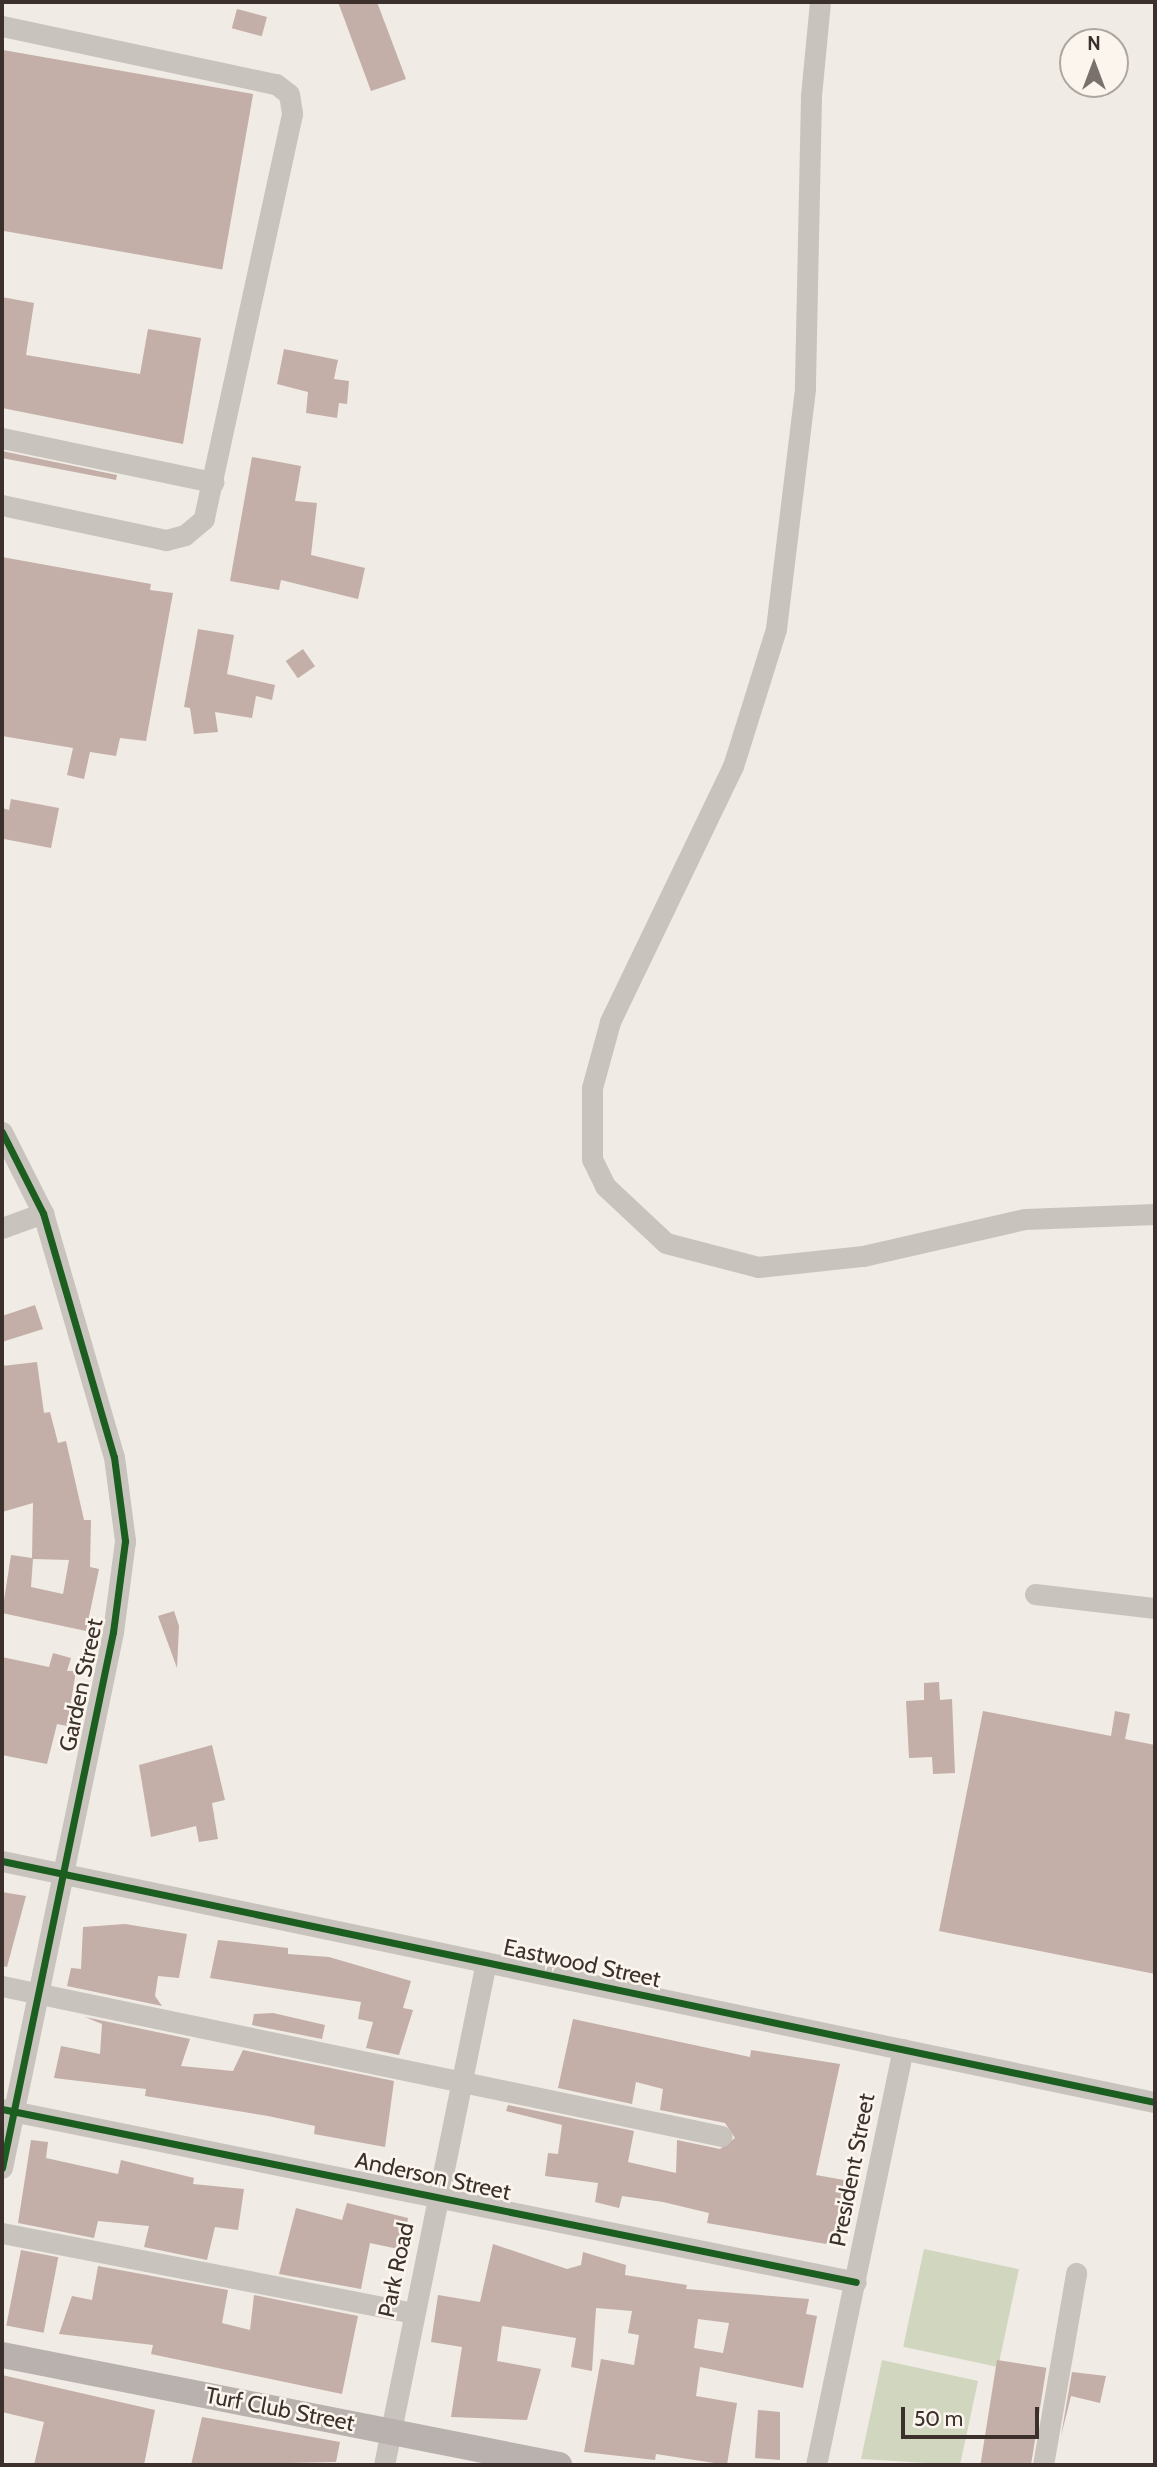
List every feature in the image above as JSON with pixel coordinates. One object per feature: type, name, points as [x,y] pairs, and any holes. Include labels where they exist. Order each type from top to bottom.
[{"type":"main road","name":"Turf Club Street","points":[[2,2355],[556,2465]]},
{"type":"street","points":[[820,2],[811,96],[804,389],[776,629],[733,766],[610,1022],[592,1087],[592,1159],[605,1186],[666,1243],[758,1267],[863,1256],[1025,1219],[1155,1214]]},
{"type":"street","points":[[2,26],[251,77],[289,94],[292,114],[204,519],[185,535],[166,540],[2,505]]},
{"type":"street","points":[[2,438],[213,482]]},
{"type":"street","name":"Garden Street","points":[[2,1132],[43,1213],[114,1457],[125,1541],[113,1632],[38,1993],[7,2110],[2,2168]]},
{"type":"street","points":[[2,1228],[43,1213]]},
{"type":"street","points":[[1035,1594],[1155,1608]]},
{"type":"street","name":"Eastwood Street","points":[[2,1861],[1155,2102]]},
{"type":"street","name":"Park Road","points":[[384,2465],[486,1962]]},
{"type":"street","points":[[2,1986],[461,2077],[722,2136]]},
{"type":"street","name":"President Street","points":[[816,2465],[903,2049]]},
{"type":"street","name":"Anderson Street","points":[[7,2110],[856,2282]]},
{"type":"street","points":[[2,2234],[413,2313]]},
{"type":"street","points":[[1043,2465],[1076,2273]]},
{"type":"green space","points":[[924,2249],[1019,2269],[998,2367],[903,2347]]},
{"type":"green space","points":[[882,2360],[978,2381],[960,2465],[861,2459]]},
{"type":"building","points":[[338,2],[377,2],[406,79],[371,91]]},
{"type":"building","points":[[237,9],[267,17],[262,36],[232,28]]},
{"type":"building","points":[[3,50],[253,94],[222,269],[2,231]]},
{"type":"building","points":[[2,297],[34,303],[26,355],[140,374],[148,329],[201,338],[183,444],[2,408]]},
{"type":"building","points":[[284,349],[338,360],[334,379],[349,381],[347,404],[339,403],[337,418],[306,413],[308,392],[277,384]]},
{"type":"building","points":[[2,451],[117,475],[116,480],[2,458]]},
{"type":"building","points":[[252,457],[301,466],[295,501],[317,503],[311,555],[365,568],[358,599],[281,580],[279,590],[230,581]]},
{"type":"building","points":[[2,557],[151,584],[150,590],[173,593],[146,741],[120,738],[116,756],[90,752],[84,779],[67,775],[73,748],[2,736]]},
{"type":"building","points":[[198,629],[234,635],[227,674],[275,685],[272,700],[256,696],[252,718],[215,712],[218,732],[194,734],[190,708],[184,707]]},
{"type":"building","points":[[303,649],[315,666],[298,678],[286,661]]},
{"type":"building","points":[[11,799],[59,808],[51,848],[4,839],[2,808],[9,810]]},
{"type":"building","points":[[35,1305],[43,1329],[2,1342],[2,1316]]},
{"type":"building","points":[[37,1362],[44,1413],[50,1412],[58,1443],[66,1441],[84,1520],[91,1520],[90,1567],[99,1569],[86,1631],[2,1613],[11,1555],[32,1558],[33,1503],[2,1512],[2,1366]],"holes":[[[33,1559],[69,1560],[63,1594],[31,1587]]]},
{"type":"building","points":[[174,1611],[179,1626],[177,1668],[158,1616]]},
{"type":"building","points":[[53,1653],[71,1658],[67,1671],[76,1671],[67,1726],[57,1724],[47,1764],[2,1755],[2,1657],[49,1667]]},
{"type":"building","points":[[939,1682],[940,1700],[952,1699],[955,1773],[933,1774],[932,1757],[909,1758],[906,1701],[924,1700],[924,1683]]},
{"type":"building","points":[[983,1711],[1111,1736],[1115,1711],[1130,1714],[1125,1739],[1155,1745],[1155,1974],[939,1931]]},
{"type":"building","points":[[212,1745],[225,1800],[212,1803],[218,1839],[199,1842],[196,1826],[151,1837],[139,1765]]},
{"type":"building","points":[[2,1892],[26,1896],[7,1967],[2,1966]]},
{"type":"building","points":[[125,1924],[187,1934],[179,1978],[158,1976],[155,1996],[162,2006],[67,1986],[71,1968],[81,1969],[83,1927]]},
{"type":"building","points":[[218,1940],[288,1948],[288,1954],[329,1957],[411,1981],[403,2008],[413,2010],[399,2055],[366,2048],[373,2022],[358,2019],[361,2002],[210,1978]]},
{"type":"building","points":[[273,2013],[325,2025],[322,2039],[252,2025],[254,2014]]},
{"type":"building","points":[[85,2017],[190,2039],[181,2066],[233,2071],[243,2050],[394,2081],[385,2147],[314,2134],[315,2126],[268,2116],[145,2096],[146,2089],[54,2078],[61,2046],[100,2054],[102,2024]]},
{"type":"building","points":[[573,2019],[750,2057],[751,2050],[840,2064],[816,2175],[844,2180],[832,2245],[707,2223],[709,2213],[663,2202],[622,2196],[619,2208],[595,2202],[598,2183],[545,2176],[548,2153],[558,2154],[562,2125],[506,2111],[508,2105],[634,2131],[628,2162],[676,2173],[677,2140],[720,2149],[735,2138],[725,2123],[660,2110],[663,2089],[636,2082],[632,2104],[558,2088]]},
{"type":"building","points":[[31,2140],[48,2142],[46,2158],[118,2174],[121,2160],[194,2178],[193,2184],[244,2189],[238,2230],[215,2227],[207,2260],[144,2247],[149,2226],[98,2221],[94,2238],[18,2223]]},
{"type":"building","points":[[347,2203],[408,2218],[403,2250],[370,2243],[361,2289],[279,2274],[296,2208],[342,2220]]},
{"type":"building","points":[[493,2244],[567,2269],[581,2265],[583,2252],[626,2265],[625,2275],[687,2285],[686,2289],[809,2299],[806,2314],[817,2316],[803,2388],[700,2367],[696,2396],[737,2403],[727,2465],[656,2454],[655,2460],[584,2452],[601,2359],[634,2365],[639,2335],[628,2333],[632,2311],[596,2308],[592,2371],[571,2367],[576,2338],[502,2326],[497,2361],[541,2369],[527,2420],[451,2417],[462,2347],[431,2342],[438,2295],[480,2302]],"holes":[[[698,2319],[729,2323],[723,2353],[694,2348]]]},
{"type":"building","points":[[21,2250],[58,2257],[44,2333],[6,2326]]},
{"type":"building","points":[[98,2266],[228,2290],[222,2323],[250,2330],[254,2295],[358,2316],[342,2394],[151,2354],[153,2345],[59,2334],[72,2296],[92,2300]]},
{"type":"building","points":[[997,2360],[1046,2368],[1031,2465],[980,2465]]},
{"type":"building","points":[[1072,2372],[1106,2376],[1100,2403],[1071,2396],[1061,2436]]},
{"type":"building","points":[[2,2375],[155,2410],[144,2465],[34,2465],[44,2422],[2,2412]]},
{"type":"building","points":[[758,2410],[780,2412],[780,2460],[755,2458]]},
{"type":"building","points":[[202,2417],[340,2442],[336,2462],[191,2465]]},
{"type":"cycle path","points":[[2,1132],[43,1213],[114,1457],[125,1541],[113,1632],[2,2168]]},
{"type":"cycle path","points":[[2,1861],[1155,2102]]},
{"type":"cycle path","points":[[2,2109],[856,2282]]}]
